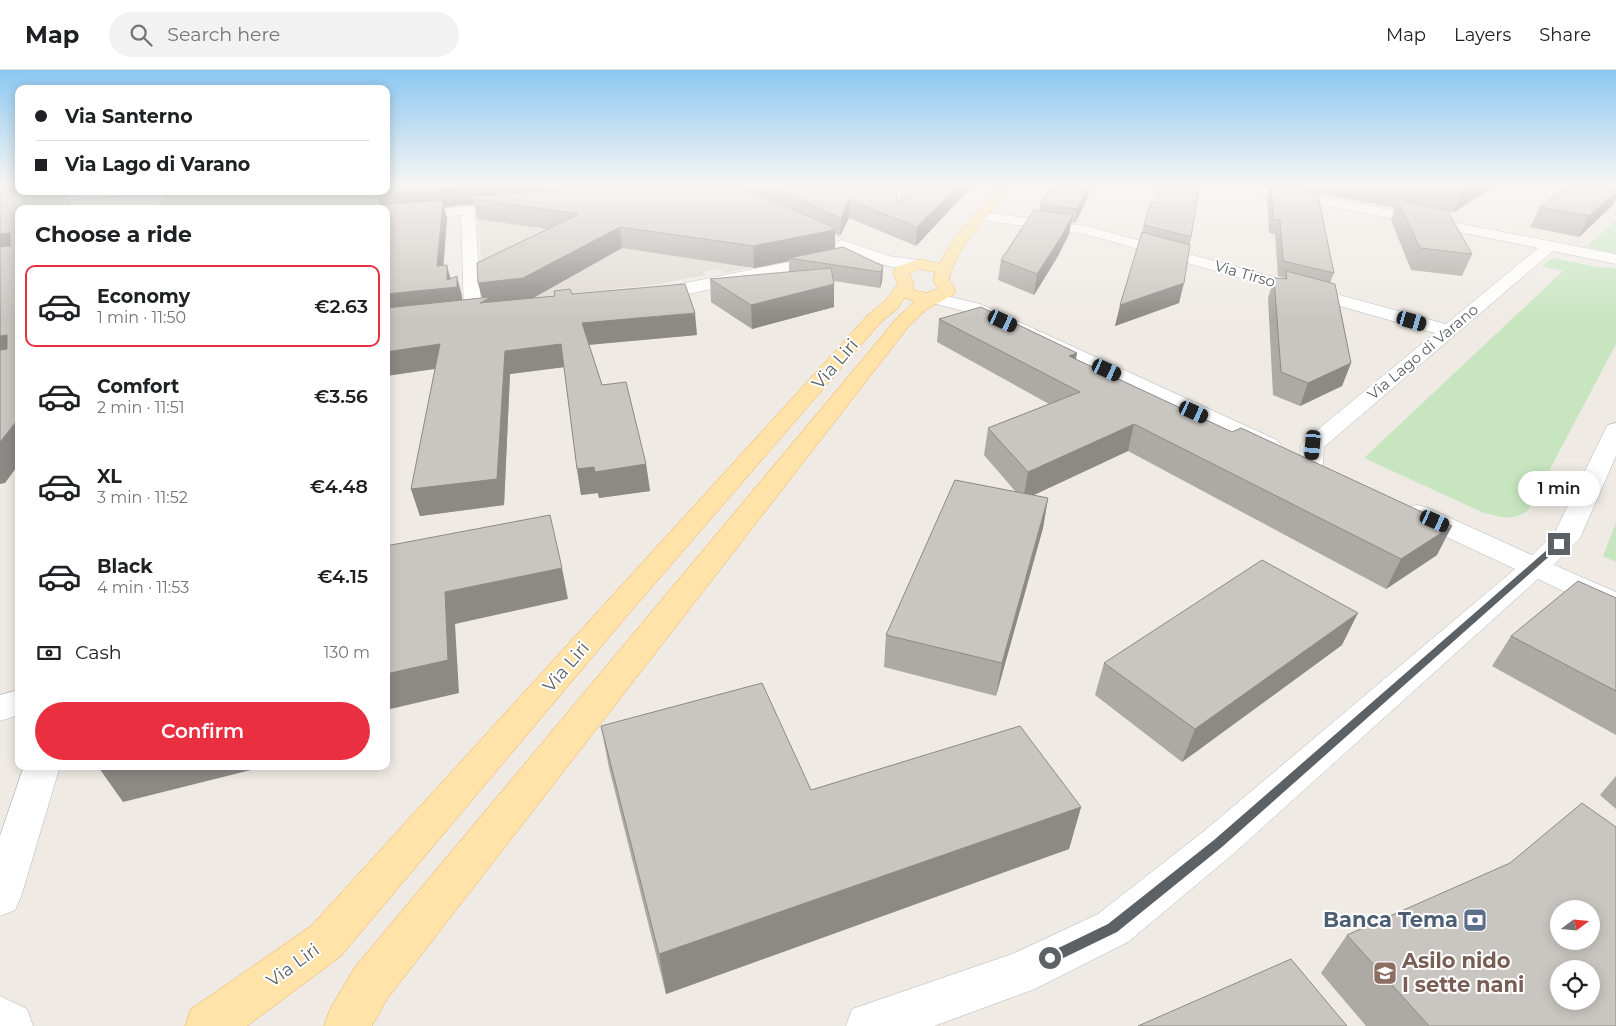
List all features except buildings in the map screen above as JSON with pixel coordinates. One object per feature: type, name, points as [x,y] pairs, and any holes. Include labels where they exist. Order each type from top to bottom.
[{"type":"main road","name":"Via Liri","points":[[208,1026],[326,941],[615,610],[875,318],[891,305],[909,276],[960,240],[968,231]]},
{"type":"main road","name":"Via Liri","points":[[346,1026],[371,982],[903,322],[939,284],[960,240]]},
{"type":"main road","points":[[936,266],[939,284],[914,296],[906,292],[909,276],[936,266]]},
{"type":"street","points":[[469,231],[473,315]]},
{"type":"street","name":"Via Tirso","points":[[1088,231],[1449,331]]},
{"type":"street","points":[[1469,231],[1616,259]]},
{"type":"street","points":[[831,240],[858,252],[880,266],[909,276]]},
{"type":"street","name":"Via Lago di Varano","points":[[939,284],[974,308],[1304,462],[1313,445],[1549,247]]},
{"type":"street","points":[[633,297],[684,290],[858,252]]},
{"type":"street","points":[[453,317],[492,313]]},
{"type":"street","points":[[869,1026],[1020,973],[1113,928],[1218,843],[1566,538],[1616,430]]},
{"type":"street","points":[[1400,505],[1616,604]]},
{"type":"street","points":[[0,708],[15,703]]},
{"type":"street","points":[[0,897],[41,770]]},
{"type":"street","points":[[0,1019],[10,1026]]},
{"type":"shaded area","points":[[479,231],[657,231],[825,248],[726,273],[718,269],[704,272],[706,275],[659,284],[485,303]]},
{"type":"green space","points":[[1604,231],[1616,231],[1616,253],[1586,247]]},
{"type":"green space","points":[[1553,258],[1597,267],[1616,268],[1616,344],[1529,509],[1519,516],[1513,517],[1502,517],[1484,513],[1364,458],[1563,271],[1542,266]]},
{"type":"green space","points":[[1616,523],[1616,562],[1603,556]]},
{"type":"place","name":"Banca Tema","points":[[1475,920]]},
{"type":"place","name":"Asilo nido I sette nani","points":[[1385,973]]},
{"type":"route","points":[[1050,958],[1113,928],[1218,843],[1559,544]]}]
